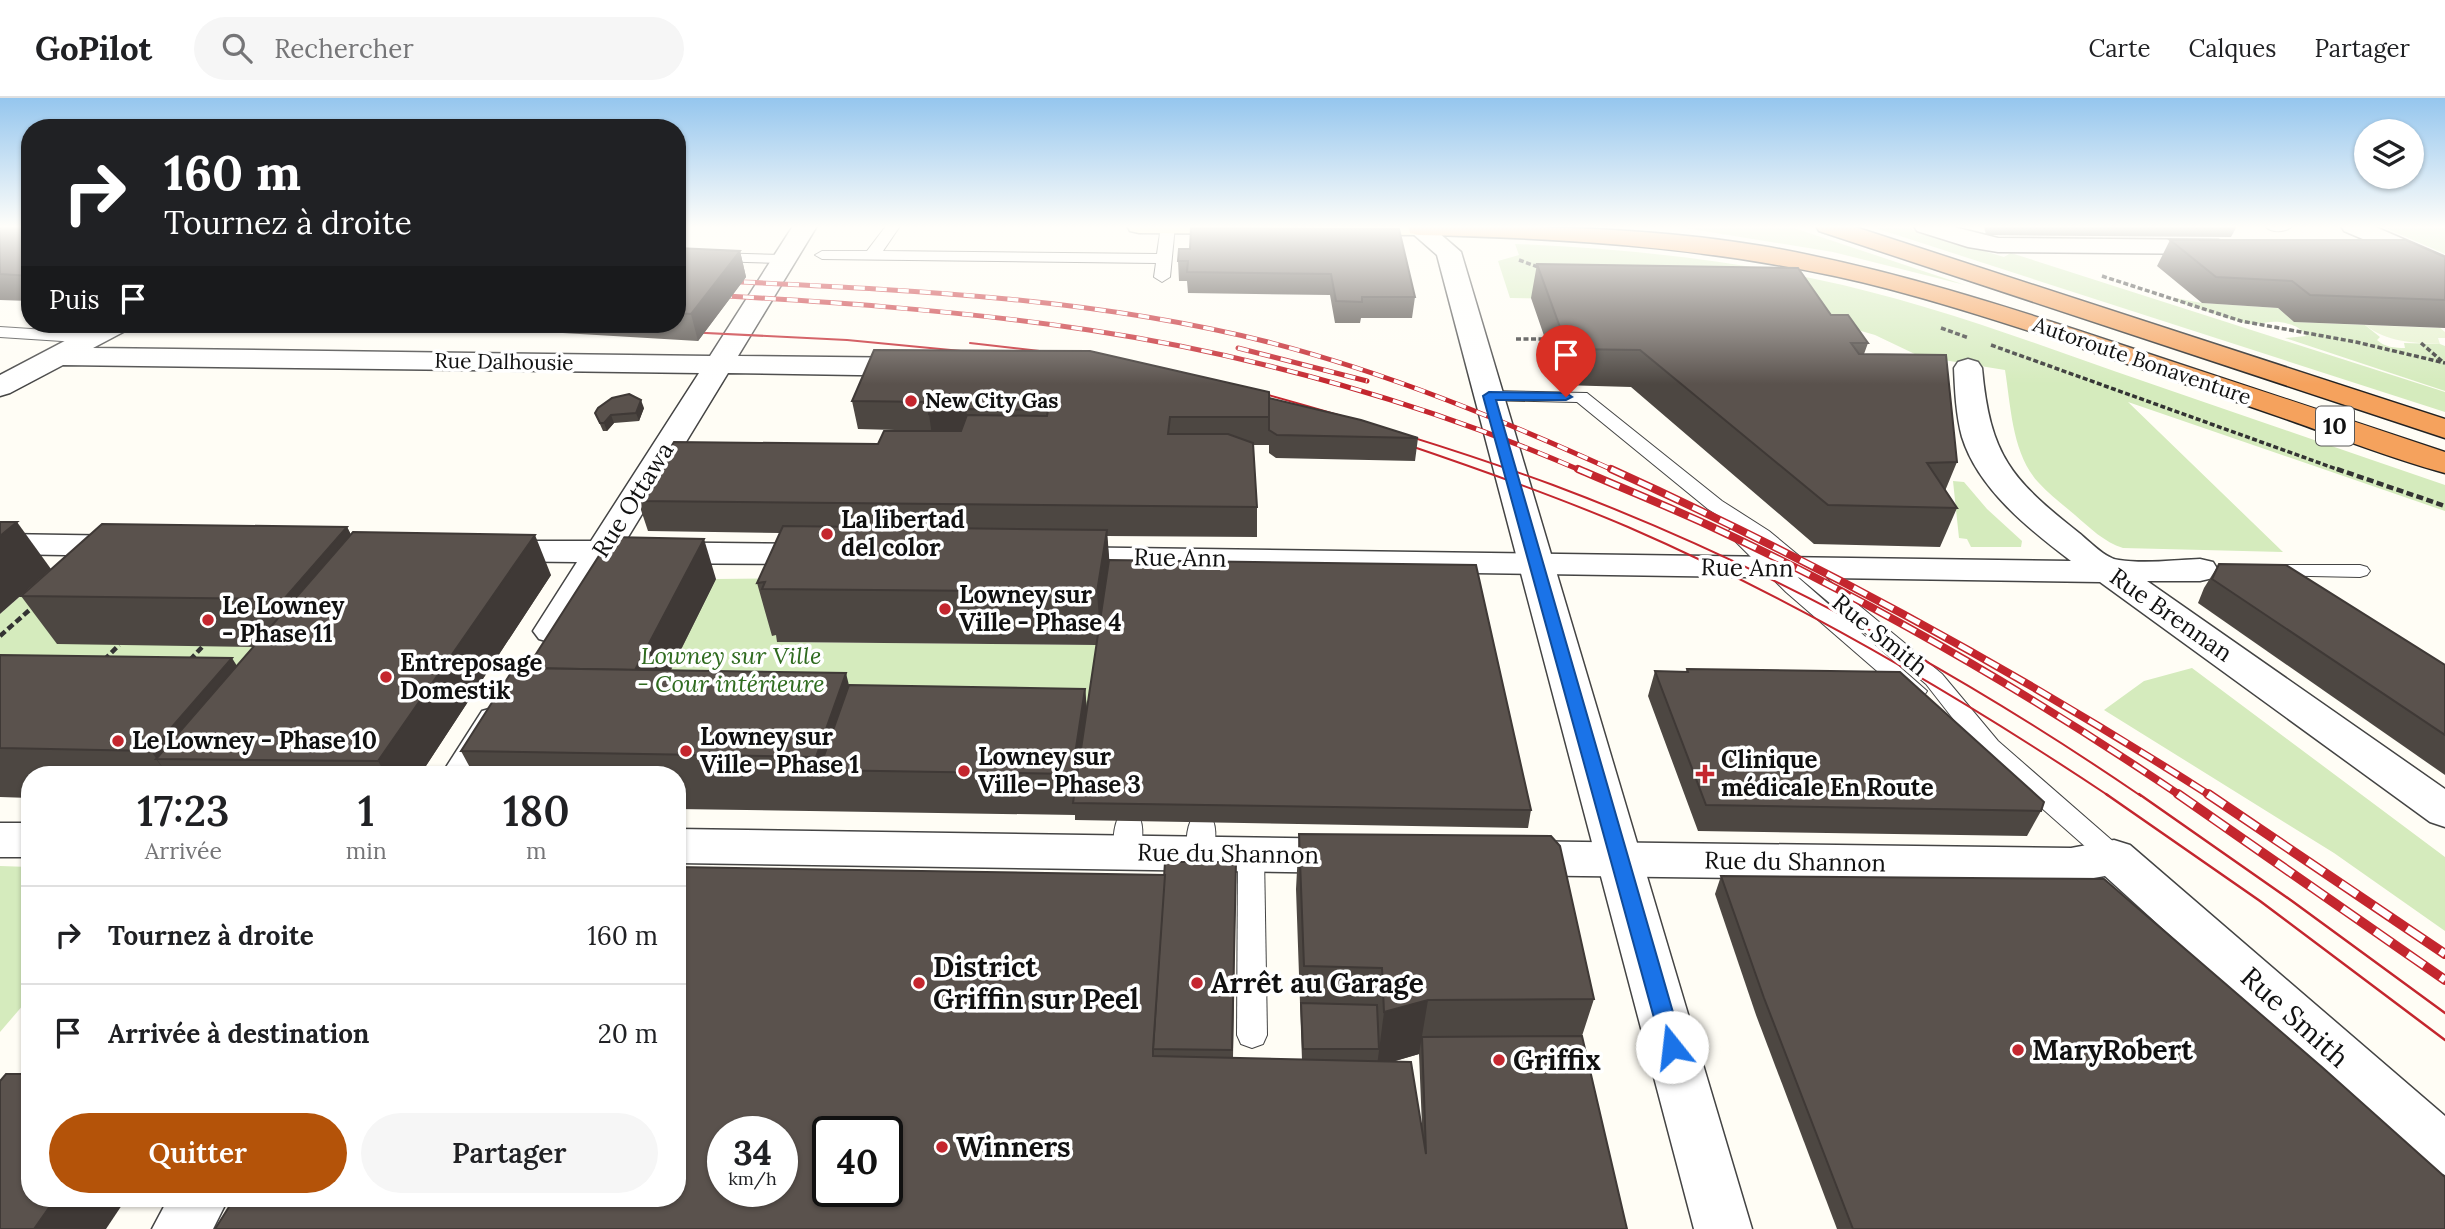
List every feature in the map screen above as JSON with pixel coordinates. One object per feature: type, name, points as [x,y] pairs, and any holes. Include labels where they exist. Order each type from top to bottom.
[{"type":"highway","name":"Autoroute Bonaventure","points":[[1877,279],[2008,316],[2445,463]]},
{"type":"highway","name":"Autoroute Bonaventure","points":[[1988,279],[2445,429]]},
{"type":"street","name":"Rue Ottawa","points":[[532,662],[771,279]]},
{"type":"street","points":[[1456,279],[1723,1229]]},
{"type":"street","points":[[0,387],[102,333]]},
{"type":"street","name":"Rue Brennan","points":[[1977,351],[1978,437],[1998,475],[2043,519],[2109,571],[2445,811]]},
{"type":"street","name":"Rue Dalhousie","points":[[58,356],[951,367]]},
{"type":"street","points":[[0,544],[164,546]]},
{"type":"street","points":[[464,551],[853,554]]},
{"type":"street","name":"Rue Ann","points":[[1030,556],[1165,568],[1224,569],[1357,570],[1535,564],[1787,569],[2213,570]]},
{"type":"street","points":[[468,766],[511,696]]},
{"type":"street","name":"Rue du Shannon","points":[[686,847],[779,860],[1129,856],[1201,838],[1251,855],[1356,847]]},
{"type":"street","points":[[0,840],[21,840]]},
{"type":"street","name":"Rue du Shannon","points":[[1468,858],[2071,865],[2115,857]]},
{"type":"street","name":"Rue Smith","points":[[2115,857],[2445,1150]]},
{"type":"street","points":[[181,1229],[195,1207]]},
{"type":"lane","points":[[0,332],[93,338]]},
{"type":"lane","name":"Rue Smith","points":[[1489,396],[1581,397],[1715,505],[1787,569],[1904,682],[1987,744],[2115,857]]},
{"type":"lane","points":[[2252,570],[2360,571]]},
{"type":"lane","points":[[1251,855],[1252,1035]]},
{"type":"path","points":[[2111,279],[2241,321],[2368,344],[2444,363]]},
{"type":"path","points":[[2235,325],[2241,321]]},
{"type":"path","points":[[1937,327],[1977,351],[2175,413],[2445,506]]},
{"type":"path","points":[[1516,339],[1545,339]]},
{"type":"path","points":[[2421,343],[2444,363]]},
{"type":"path","points":[[0,636],[37,603]]},
{"type":"path","points":[[96,669],[119,645]]},
{"type":"path","points":[[202,662],[188,662],[203,646]]},
{"type":"path","points":[[91,660],[116,660]]},
{"type":"green space","points":[[1504,279],[1815,279],[1891,297],[2003,332],[2445,485],[2445,511],[2128,402],[2283,552],[2123,548],[2092,530],[2047,491],[2029,470],[2014,429],[2005,370],[1919,356],[1875,335],[1757,301],[1510,298]]},
{"type":"green space","points":[[2032,279],[2091,279],[2445,392],[2445,412]]},
{"type":"green space","points":[[2175,298],[2202,303],[2278,308],[2294,322],[2365,325],[2380,337],[2377,340],[2386,346],[2405,348],[2404,343],[2440,344],[2445,346],[2445,391],[2285,338],[2306,336],[2292,325],[2241,322],[2173,300]]},
{"type":"green space","points":[[2365,325],[2440,328],[2445,332],[2445,338],[2438,338],[2440,344],[2400,340],[2382,335]]},
{"type":"green space","points":[[1953,481],[1964,482],[1987,509],[2022,541],[2021,547],[1971,547],[1967,539],[1959,538]]},
{"type":"green space","points":[[72,571],[312,647],[263,707],[0,703],[0,614],[48,572]]},
{"type":"green space","name":"Lowney sur Ville - Cour intérieure","points":[[796,578],[778,642],[1101,645],[1089,730],[644,723],[716,579]]},
{"type":"green space","points":[[2192,668],[2445,857],[2445,931],[2334,853],[2104,710],[2144,681]]},
{"type":"green space","points":[[0,866],[21,867],[21,1008],[0,1032]]},
{"type":"building","points":[[686,279],[718,279],[691,314],[686,314]]},
{"type":"building","points":[[1332,279],[1411,279],[1415,297],[1362,297],[1362,302],[1336,301]]},
{"type":"building","points":[[1542,279],[1806,279],[1831,315],[1848,315],[1868,343],[1851,343],[1859,354],[1946,355],[1957,462],[1927,463],[1957,508],[1828,505],[1640,350],[1568,349]]},
{"type":"building","points":[[2250,279],[2445,279],[2445,300],[2310,295],[2292,281]]},
{"type":"building","points":[[874,350],[1090,351],[1269,392],[1270,417],[1170,417],[1168,434],[1228,434],[1253,443],[1257,507],[638,501],[674,442],[878,444],[884,431],[961,431],[967,415],[1047,416],[1048,410],[966,409],[929,414],[931,402],[852,401]]},
{"type":"building","points":[[629,394],[641,400],[636,413],[611,415],[604,423],[600,423],[595,413],[598,408],[612,398]]},
{"type":"building","points":[[1269,398],[1361,420],[1418,438],[1277,435],[1269,430]]},
{"type":"building","points":[[0,522],[17,522],[0,536]]},
{"type":"building","points":[[102,524],[347,527],[284,599],[21,596]]},
{"type":"building","points":[[783,526],[1107,530],[1097,592],[762,589],[765,582],[757,583]]},
{"type":"building","points":[[353,532],[535,535],[378,761],[156,759]]},
{"type":"building","points":[[611,537],[704,539],[635,670],[527,668]]},
{"type":"building","points":[[1109,560],[1476,565],[1531,810],[1073,803]]},
{"type":"building","points":[[2219,564],[2286,565],[2445,665],[2445,735],[2212,579]]},
{"type":"building","points":[[0,655],[232,658],[151,751],[0,748]]},
{"type":"building","points":[[514,668],[846,673],[816,757],[461,751]]},
{"type":"building","points":[[1687,669],[1900,672],[2044,802],[2041,811],[1706,805],[1655,671],[1688,672]]},
{"type":"building","points":[[849,685],[1085,689],[1072,774],[819,770]]},
{"type":"building","points":[[1299,834],[1551,836],[1560,846],[1594,999],[1428,1000],[1384,1012],[1382,968],[1304,966]]},
{"type":"building","name":"Arrêt au Garage","points":[[1165,862],[1236,862],[1232,1050],[1153,1049]]},
{"type":"building","name":"District Griffin sur Peel","points":[[686,867],[1165,875],[1153,1056],[1411,1062],[1426,1154],[1422,1037],[1582,1036],[1627,1229],[215,1229],[229,1207],[686,1207]]},
{"type":"building","name":"MaryRobert","points":[[1721,876],[2104,879],[2445,1177],[2445,1229],[1853,1229],[1764,998]]},
{"type":"building","points":[[1301,1003],[1377,1005],[1379,1049],[1303,1049]]},
{"type":"building","points":[[6,1074],[21,1074],[21,1207],[49,1207],[34,1229],[0,1229],[0,1081]]},
{"type":"tram line","points":[[686,332],[847,340],[982,353]]},
{"type":"tram line","points":[[970,343],[1057,353]]},
{"type":"tram line","points":[[1250,390],[1402,434],[1515,471],[1707,549],[1782,585],[1929,663],[2072,750],[2141,796]]},
{"type":"tram line","points":[[1399,442],[1600,515],[1753,585],[1934,685],[2107,795]]},
{"type":"tram line","points":[[2139,794],[2445,1013]]},
{"type":"tram line","points":[[2107,795],[2260,901],[2445,1040]]},
{"type":"railway","points":[[722,281],[997,298],[1065,305],[1201,327],[1313,354],[1401,383],[1487,416],[1615,471]]},
{"type":"railway","points":[[686,294],[935,311],[1152,340],[1340,385],[1463,424],[1582,471]]},
{"type":"railway","points":[[1238,348],[1367,381]]},
{"type":"railway","points":[[1578,469],[1771,555],[1891,618],[2009,686],[2178,794]]},
{"type":"railway","points":[[1611,469],[1842,581],[2066,706],[2210,796]]},
{"type":"railway","points":[[2178,794],[2445,980]]},
{"type":"railway","points":[[2210,796],[2445,954]]},
{"type":"place","name":"New City Gas","points":[[911,401]]},
{"type":"place","name":"La libertad del color","points":[[827,534]]},
{"type":"place","name":"Lowney sur Ville - Phase 4","points":[[945,609]]},
{"type":"place","name":"Le Lowney - Phase 11","points":[[208,620]]},
{"type":"place","name":"Entreposage Domestik","points":[[386,677]]},
{"type":"place","name":"Le Lowney - Phase 10","points":[[118,741]]},
{"type":"place","name":"Lowney sur Ville - Phase 1","points":[[686,751]]},
{"type":"place","name":"Lowney sur Ville - Phase 3","points":[[964,771]]},
{"type":"place","name":"Clinique médicale En Route","points":[[1705,774]]},
{"type":"place","name":"District Griffin sur Peel","points":[[919,983]]},
{"type":"place","name":"Arrêt au Garage","points":[[1197,983]]},
{"type":"place","name":"MaryRobert","points":[[2018,1050]]},
{"type":"place","name":"Griffix","points":[[1499,1060]]},
{"type":"place","name":"Winners","points":[[942,1147]]},
{"type":"route","points":[[1566,397],[1489,396],[1672,1047]]}]
